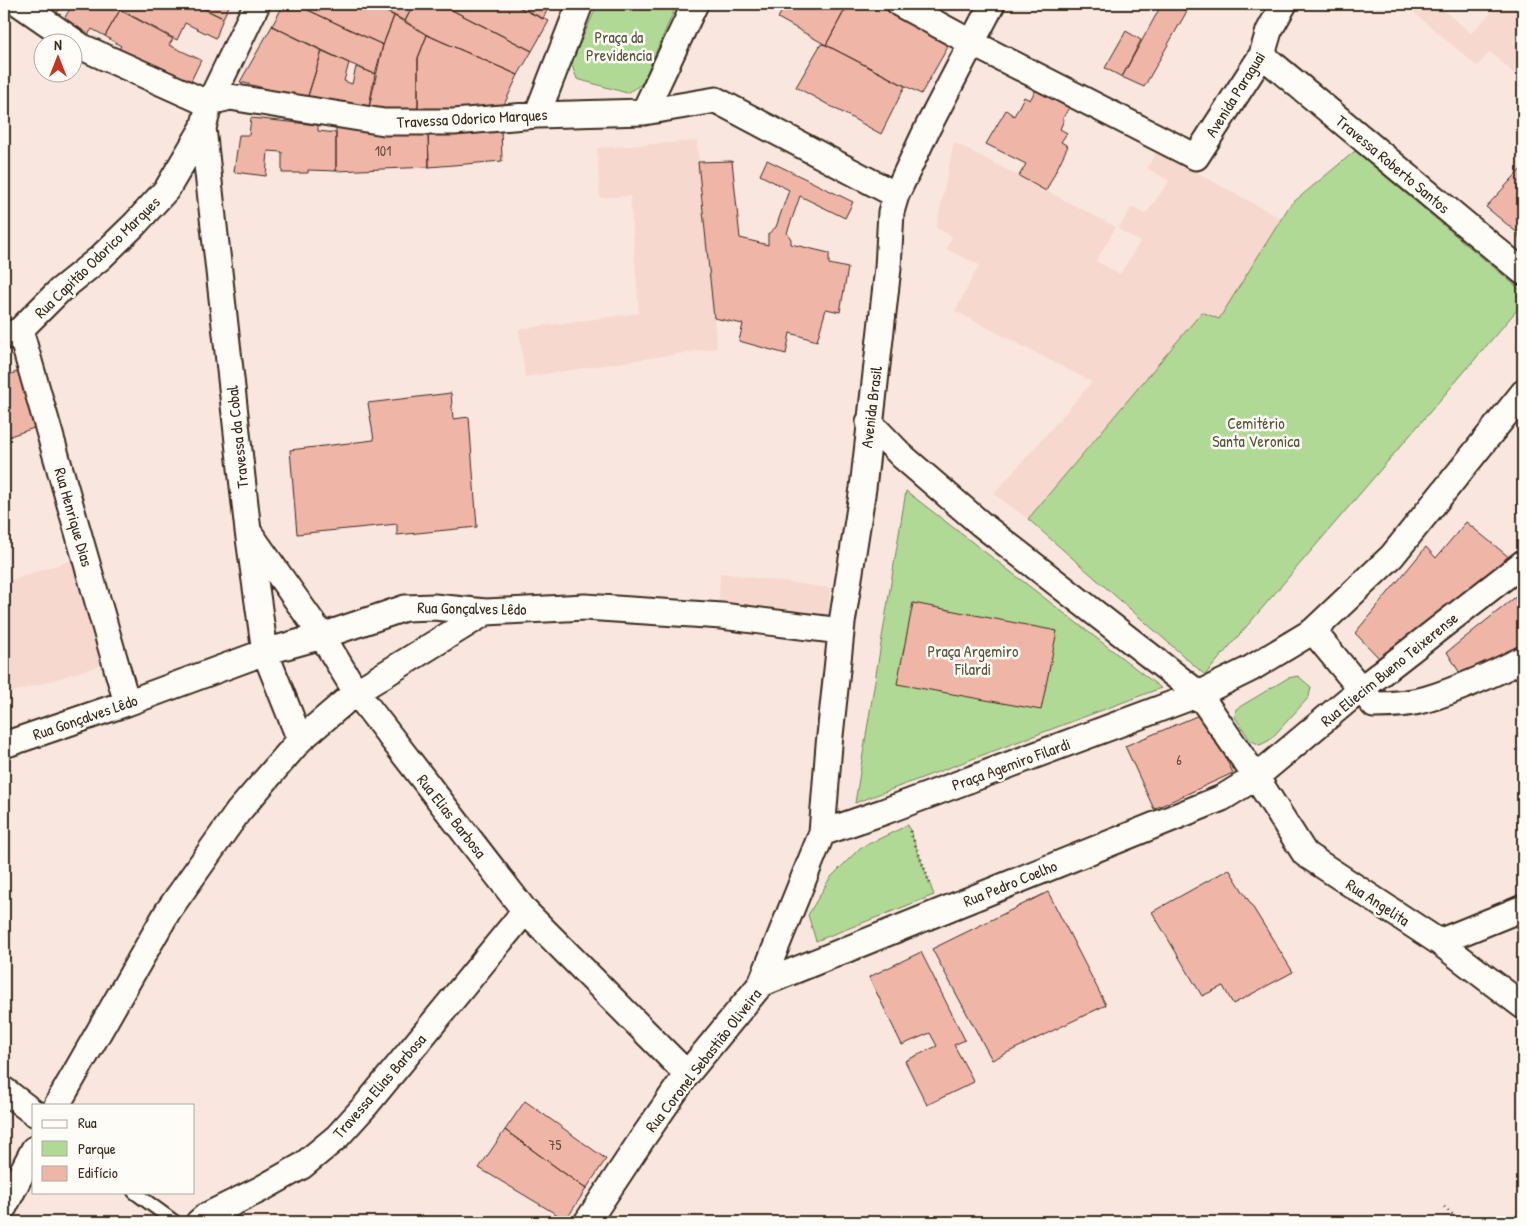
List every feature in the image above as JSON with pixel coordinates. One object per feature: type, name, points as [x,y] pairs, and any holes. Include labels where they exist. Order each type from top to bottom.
[{"type":"street","name":"Travessa Odorico Marques","points":[[20,4],[82,47],[198,99],[210,102],[230,97],[384,122],[454,122],[537,115],[644,112],[716,100],[896,196]]},
{"type":"street","name":"Rua Capitão Odorico Marques","points":[[12,334],[59,291],[100,258],[167,189],[202,128],[210,102],[256,4]]},
{"type":"street","points":[[537,115],[580,4]]},
{"type":"street","points":[[644,112],[695,4]]},
{"type":"street","points":[[900,4],[972,43]]},
{"type":"street","name":"Avenida Brasil","points":[[822,832],[841,631],[863,488],[888,268],[891,212],[896,196],[928,127],[992,4]]},
{"type":"street","name":"Avenida Paraguai","points":[[972,43],[1196,157],[1262,56],[1269,31],[1284,4]]},
{"type":"street","name":"Travessa Roberto Santos","points":[[1262,56],[1523,272]]},
{"type":"street","name":"Travessa da Cobal","points":[[202,128],[248,531],[265,652],[300,740]]},
{"type":"street","name":"Rua Henrique Dias","points":[[12,334],[127,703]]},
{"type":"street","name":"Praça Agemiro Filardi","points":[[822,832],[883,812],[1199,694],[1250,669],[1313,631],[1392,556],[1523,393]]},
{"type":"street","name":"Rua Angelita","points":[[870,422],[902,456],[981,524],[1199,694],[1256,777],[1305,854],[1439,942],[1523,1006]]},
{"type":"street","name":"Rua Elias Barbosa","points":[[248,531],[322,636],[356,692],[525,910],[687,1074]]},
{"type":"street","name":"Rua Eliecim Bueno Teixerense","points":[[1256,777],[1361,689],[1523,563]]},
{"type":"street","name":"Rua Gonçalves Lêdo","points":[[4,745],[127,703],[265,652],[322,636],[405,608],[434,607],[486,612],[585,607],[722,616],[841,631]]},
{"type":"street","points":[[59,1104],[168,912],[238,812],[300,740],[356,692],[486,612]]},
{"type":"street","points":[[1313,631],[1374,705],[1398,704],[1426,699],[1499,671],[1523,659]]},
{"type":"street","name":"Rua Pedro Coelho","points":[[761,984],[1222,798],[1256,777]]},
{"type":"street","name":"Rua Coronel Sebastião Oliveira","points":[[587,1222],[687,1074],[761,984],[822,832]]},
{"type":"street","points":[[1439,942],[1523,908]]},
{"type":"street","name":"Travessa Elias Barbosa","points":[[200,1222],[206,1216],[302,1166],[337,1137],[525,910]]},
{"type":"street","points":[[4,1090],[32,1111]]},
{"type":"street","points":[[4,1207],[32,1153]]},
{"type":"lane","points":[[137,1194],[175,1222]]},
{"type":"path","points":[[900,805],[941,911]]},
{"type":"path","points":[[1444,1207],[1461,1222]]},
{"type":"path","points":[[1516,1222],[1523,1216]]},
{"type":"shaded area","points":[[1421,4],[1436,4],[1471,33],[1500,4],[1523,4],[1523,29],[1513,42],[1523,52],[1523,69],[1517,76],[1490,52],[1477,66],[1414,13]]},
{"type":"shaded area","points":[[697,141],[717,348],[525,377],[519,329],[639,313],[630,196],[600,198],[597,148]]},
{"type":"shaded area","points":[[954,142],[1116,227],[1096,261],[1120,274],[1140,242],[1118,229],[1132,207],[1146,214],[1169,181],[1147,168],[1157,151],[1282,219],[1219,320],[1202,312],[1028,519],[994,494],[1092,382],[955,311],[979,265],[946,249],[952,236],[936,228]]},
{"type":"shaded area","points":[[85,556],[115,661],[4,695],[4,582]]},
{"type":"shaded area","points":[[720,573],[830,588],[829,615],[719,600]]},
{"type":"green space","name":"Praça da Previdencia","points":[[598,4],[677,4],[642,84],[627,93],[577,79],[571,63]]},
{"type":"green space","name":"Cemitério Santa Veronica","points":[[1355,151],[1523,292],[1523,303],[1205,675],[1028,519],[1202,312],[1219,319],[1290,205]]},
{"type":"green space","name":"Praça Argemiro Filardi","points":[[906,491],[1161,688],[855,803]]},
{"type":"green space","points":[[1298,676],[1311,687],[1309,697],[1270,740],[1260,745],[1250,740],[1235,717],[1236,709],[1288,678]]},
{"type":"green space","points":[[908,825],[934,895],[816,941],[808,915],[830,878],[860,848]]},
{"type":"building","points":[[39,4],[64,4],[55,15]]},
{"type":"building","points":[[73,4],[110,4],[120,10],[105,36],[92,29],[86,38],[82,35],[82,32],[77,32],[62,22]]},
{"type":"building","points":[[110,4],[194,4],[223,18],[216,38],[185,23],[177,40]]},
{"type":"building","points":[[194,4],[230,4],[223,18]]},
{"type":"building","points":[[284,4],[295,4],[383,45],[375,74],[272,26]]},
{"type":"building","points":[[295,4],[373,4],[394,16],[383,45]]},
{"type":"building","points":[[373,4],[414,4],[405,21]]},
{"type":"building","points":[[414,4],[440,4],[532,51],[518,75],[427,35],[405,21]]},
{"type":"building","points":[[440,4],[512,4],[549,21],[532,51]]},
{"type":"building","points":[[512,4],[550,4],[543,19]]},
{"type":"building","points":[[786,4],[848,4],[826,45],[778,18]]},
{"type":"building","points":[[848,4],[875,4],[949,45],[921,94],[826,45]]},
{"type":"building","points":[[1162,4],[1172,4],[1187,11],[1144,87],[1122,77]]},
{"type":"building","points":[[120,10],[173,39],[169,45],[201,60],[188,87],[117,52],[121,46],[105,36]]},
{"type":"building","points":[[394,16],[427,35],[418,58],[418,112],[368,112],[383,45]]},
{"type":"building","points":[[272,26],[322,51],[307,99],[240,82]]},
{"type":"building","points":[[1126,31],[1141,40],[1122,77],[1105,68]]},
{"type":"building","points":[[427,35],[518,75],[502,109],[418,112],[418,58]]},
{"type":"building","points":[[821,44],[905,86],[881,134],[796,87]]},
{"type":"building","points":[[322,51],[349,63],[344,81],[352,84],[356,67],[375,74],[368,112],[307,99]]},
{"type":"building","points":[[1037,88],[1070,106],[1063,118],[1060,129],[1067,133],[1061,142],[1068,146],[1046,191],[1019,176],[1026,164],[986,144],[1006,110],[1014,116],[1024,97],[1030,100]]},
{"type":"building","points":[[251,118],[318,125],[318,131],[336,133],[336,171],[308,170],[308,173],[282,173],[282,152],[268,151],[266,176],[234,172],[239,135],[249,135]]},
{"type":"building","points":[[336,126],[428,131],[429,167],[336,171]]},
{"type":"building","points":[[501,127],[502,161],[429,167],[428,131]]},
{"type":"building","points":[[767,160],[853,202],[845,218],[800,196],[787,233],[791,239],[791,244],[829,253],[829,264],[848,268],[840,312],[826,309],[817,341],[790,333],[786,354],[739,341],[743,324],[714,318],[698,162],[732,161],[740,238],[768,245],[768,234],[776,227],[789,190],[760,175]]},
{"type":"building","points":[[1523,167],[1523,243],[1517,237],[1520,235],[1486,207]]},
{"type":"building","points":[[19,371],[40,426],[4,438],[4,377]]},
{"type":"building","points":[[451,393],[453,419],[469,417],[477,527],[397,535],[397,524],[297,534],[290,450],[374,440],[368,403]]},
{"type":"building","points":[[1466,522],[1510,558],[1380,659],[1355,633],[1426,547],[1436,558]]},
{"type":"building","points":[[1523,591],[1523,647],[1461,675],[1447,652]]},
{"type":"building","points":[[913,603],[1057,631],[1041,710],[897,684]]},
{"type":"building","points":[[1204,713],[1233,773],[1154,809],[1125,746]]},
{"type":"building","points":[[1229,869],[1293,972],[1233,1004],[1223,986],[1202,996],[1152,912]]},
{"type":"building","points":[[1048,892],[1106,1005],[992,1060],[932,949]]},
{"type":"building","points":[[921,952],[965,1040],[954,1045],[974,1082],[927,1105],[905,1061],[937,1046],[930,1033],[902,1045],[869,977]]},
{"type":"building","points":[[525,1101],[606,1159],[586,1189],[505,1130]]},
{"type":"building","points":[[505,1130],[586,1189],[566,1220],[479,1168]]}]
